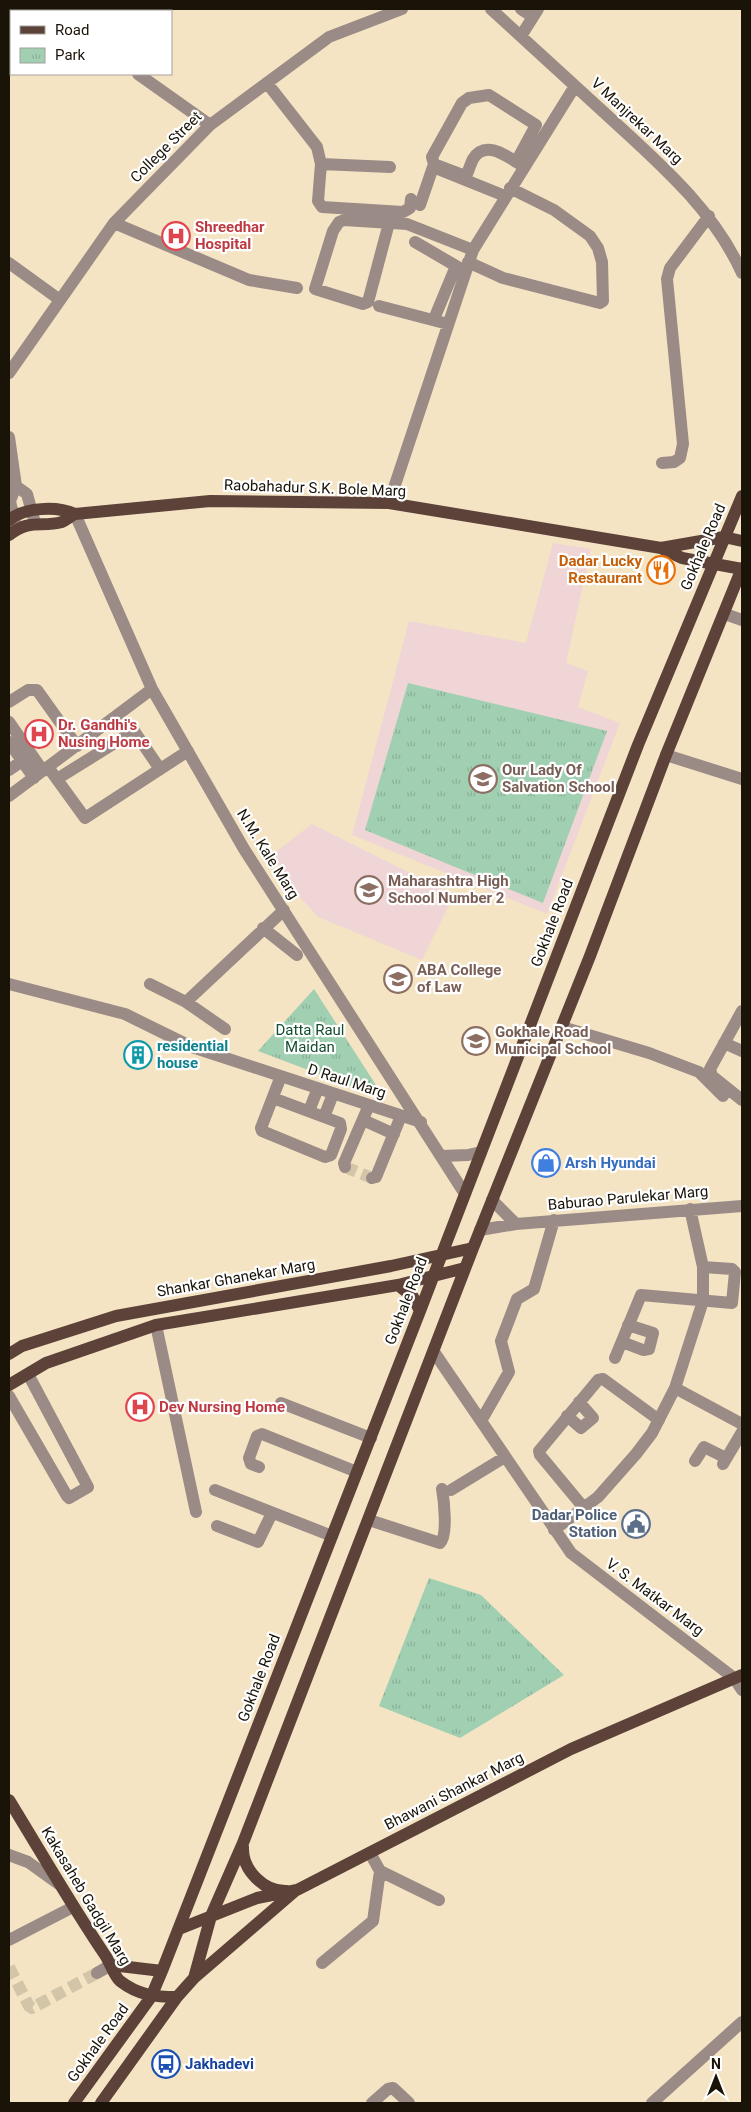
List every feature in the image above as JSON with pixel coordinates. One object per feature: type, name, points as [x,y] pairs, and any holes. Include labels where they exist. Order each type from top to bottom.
[{"type":"main road","name":"Gokhale Road","points":[[74,2103],[151,1997],[162,1971],[371,1438],[638,745],[742,496]]},
{"type":"main road","name":"Raobahadur S.K. Bole Marg","points":[[12,525],[33,517],[61,522],[75,514],[210,501],[389,503],[661,548],[724,537],[742,541]]},
{"type":"main road","points":[[194,1978],[211,1916],[243,1843],[465,1268],[562,1027],[666,755],[725,614],[742,568],[682,558],[661,548]]},
{"type":"main road","name":"Shankar Ghanekar Marg","points":[[9,1354],[22,1346],[116,1316],[441,1256],[473,1248]]},
{"type":"main road","points":[[9,1385],[46,1363],[156,1325],[398,1285],[465,1268]]},
{"type":"main road","points":[[398,1285],[413,1297],[420,1311]]},
{"type":"main road","name":"Bhawani Shankar Marg","points":[[179,1929],[257,1898],[297,1890],[571,1748],[738,1677]]},
{"type":"main road","name":"Kakasaheb Gadgil Marg","points":[[9,1800],[63,1887],[73,1907],[111,1965],[118,1980],[151,1997],[177,1997]]},
{"type":"main road","points":[[243,1843],[243,1859],[254,1878],[280,1891],[297,1890]]},
{"type":"main road","points":[[102,2103],[177,1997],[194,1978],[297,1890]]},
{"type":"main road","points":[[111,1965],[162,1971]]},
{"type":"street","name":"College Street","points":[[9,373],[114,222],[210,125],[329,37],[402,9]]},
{"type":"street","name":"V Manjrekar Marg","points":[[491,9],[664,168],[709,216],[730,246],[742,273]]},
{"type":"street","points":[[521,9],[536,13],[521,36]]},
{"type":"street","points":[[139,75],[210,125]]},
{"type":"street","points":[[267,83],[317,147],[321,164],[318,201],[322,207],[403,212],[416,202],[433,167],[508,192],[554,210],[590,236],[598,248],[602,262],[603,301],[600,303],[503,278],[415,242]]},
{"type":"street","points":[[434,319],[465,262],[508,192],[527,151],[575,86]]},
{"type":"street","points":[[520,164],[497,151],[486,150],[473,158],[467,174],[463,175],[434,164],[432,157],[462,103],[482,95],[493,96],[535,123],[536,126],[527,151]]},
{"type":"street","points":[[321,164],[390,168]]},
{"type":"street","points":[[662,464],[674,462],[680,458],[683,444],[667,279],[670,268],[709,216]]},
{"type":"street","points":[[114,222],[249,280],[297,288]]},
{"type":"street","points":[[389,222],[368,302],[363,304],[315,289],[333,231],[339,222],[389,222],[407,224],[425,230],[465,262]]},
{"type":"street","points":[[389,503],[448,324],[465,262]]},
{"type":"street","points":[[9,263],[60,300]]},
{"type":"street","points":[[379,306],[448,324]]},
{"type":"street","points":[[9,437],[16,486],[10,501],[12,525]]},
{"type":"street","points":[[16,486],[27,494],[33,517]]},
{"type":"street","name":"N.M. Kale Marg","points":[[75,514],[152,689],[244,849],[421,1122],[465,1194]]},
{"type":"street","points":[[725,614],[742,620]]},
{"type":"street","points":[[9,796],[152,689]]},
{"type":"street","points":[[9,702],[28,690],[37,690],[77,746]]},
{"type":"street","points":[[9,722],[42,772]]},
{"type":"street","points":[[57,780],[134,732],[160,769]]},
{"type":"street","points":[[9,742],[22,761],[57,780],[85,818],[188,750]]},
{"type":"street","points":[[666,755],[742,779]]},
{"type":"street","points":[[9,770],[22,761]]},
{"type":"street","points":[[186,1002],[284,910]]},
{"type":"street","points":[[263,928],[297,955]]},
{"type":"street","name":"D Raul Marg","points":[[9,984],[124,1014],[192,1047],[421,1122]]},
{"type":"street","points":[[150,984],[186,1002],[225,1029]]},
{"type":"street","points":[[742,1011],[710,1069],[710,1073],[742,1100]]},
{"type":"street","points":[[562,1027],[650,1052],[699,1072],[723,1096]]},
{"type":"street","points":[[731,1030],[742,1036]]},
{"type":"street","points":[[724,1043],[742,1051]]},
{"type":"street","points":[[273,1098],[340,1123],[342,1127],[331,1155],[328,1157],[262,1131],[273,1098],[281,1076]]},
{"type":"street","points":[[309,1112],[318,1088]]},
{"type":"street","points":[[324,1117],[334,1094]]},
{"type":"street","points":[[345,1166],[344,1163],[369,1105]]},
{"type":"street","points":[[372,1178],[376,1177],[401,1116]]},
{"type":"street","points":[[362,1120],[394,1134]]},
{"type":"street","points":[[442,1156],[463,1156],[482,1152]]},
{"type":"street","points":[[492,1200],[516,1224]]},
{"type":"street","name":"Baburao Parulekar Marg","points":[[480,1230],[554,1220],[742,1206]]},
{"type":"street","points":[[554,1530],[598,1497],[636,1454],[652,1433],[675,1388],[704,1301],[703,1266],[690,1209]]},
{"type":"street","points":[[481,1421],[509,1372],[501,1341],[517,1299],[534,1289],[554,1220]]},
{"type":"street","points":[[615,1358],[642,1295],[732,1303],[735,1272],[727,1267],[703,1266]]},
{"type":"street","points":[[156,1325],[196,1512]]},
{"type":"street","points":[[622,1342],[643,1350],[649,1348],[654,1335],[652,1332],[628,1325]]},
{"type":"street","name":"V. S. Matkar Marg","points":[[434,1352],[571,1553],[738,1677],[742,1690]]},
{"type":"street","points":[[9,1396],[66,1496],[69,1498],[88,1487],[28,1374]]},
{"type":"street","points":[[584,1508],[539,1453],[540,1449],[567,1416],[598,1380],[603,1379],[659,1420]]},
{"type":"street","points":[[675,1388],[742,1424]]},
{"type":"street","points":[[567,1416],[581,1428],[593,1418],[579,1402]]},
{"type":"street","points":[[281,1403],[371,1438]]},
{"type":"street","points":[[695,1461],[704,1447],[725,1461],[742,1432]]},
{"type":"street","points":[[259,1467],[251,1464],[249,1458],[257,1436],[262,1434],[357,1472]]},
{"type":"street","points":[[370,1517],[440,1544],[444,1539],[447,1489],[505,1457]]},
{"type":"street","points":[[215,1490],[332,1536]]},
{"type":"street","points":[[218,1526],[258,1542],[272,1513]]},
{"type":"street","points":[[370,1517],[407,1527]]},
{"type":"street","points":[[370,1853],[380,1871],[439,1900]]},
{"type":"street","points":[[9,1855],[28,1862],[63,1887]]},
{"type":"street","points":[[322,1963],[371,1924],[380,1871]]},
{"type":"street","points":[[9,1940],[73,1907]]},
{"type":"street","points":[[97,1973],[111,1965]]},
{"type":"street","points":[[652,2103],[742,2022]]},
{"type":"street","points":[[372,2103],[388,2089],[393,2088],[409,2103]]},
{"type":"shaded area","name":"Our Lady Of Salvation School","points":[[553,543],[591,549],[566,663],[588,671],[578,707],[620,723],[547,914],[352,835],[409,621],[526,643]]},
{"type":"shaded area","name":"Maharashtra High School Number 2","points":[[312,824],[454,895],[422,960],[318,917],[289,885],[273,854]]},
{"type":"green space","name":"Our Lady Of Salvation School","points":[[408,683],[607,731],[543,903],[365,830]]},
{"type":"green space","name":"Datta Raul Maidan","points":[[314,989],[385,1099],[258,1051]]},
{"type":"green space","points":[[429,1578],[481,1595],[564,1675],[460,1738],[379,1706]]},
{"type":"tunnel","points":[[345,1167],[372,1178]]},
{"type":"tunnel","points":[[9,1967],[29,2006],[32,2008],[97,1973]]},
{"type":"place","name":"Shreedhar Hospital","points":[[176,236]]},
{"type":"place","name":"Dadar Lucky Restaurant","points":[[661,570]]},
{"type":"place","name":"Dr. Gandhi's Nusing Home","points":[[39,734]]},
{"type":"place","name":"Our Lady Of Salvation School","points":[[483,779]]},
{"type":"place","name":"Maharashtra High School Number 2","points":[[369,890]]},
{"type":"place","name":"ABA College of Law","points":[[398,979]]},
{"type":"place","name":"Gokhale Road Municipal School","points":[[476,1041]]},
{"type":"place","name":"residential house","points":[[138,1055]]},
{"type":"place","name":"Arsh Hyundai","points":[[546,1163]]},
{"type":"place","name":"Dev Nursing Home","points":[[140,1407]]},
{"type":"place","name":"Dadar Police Station","points":[[636,1524]]},
{"type":"place","name":"Jakhadevi","points":[[166,2064]]}]
